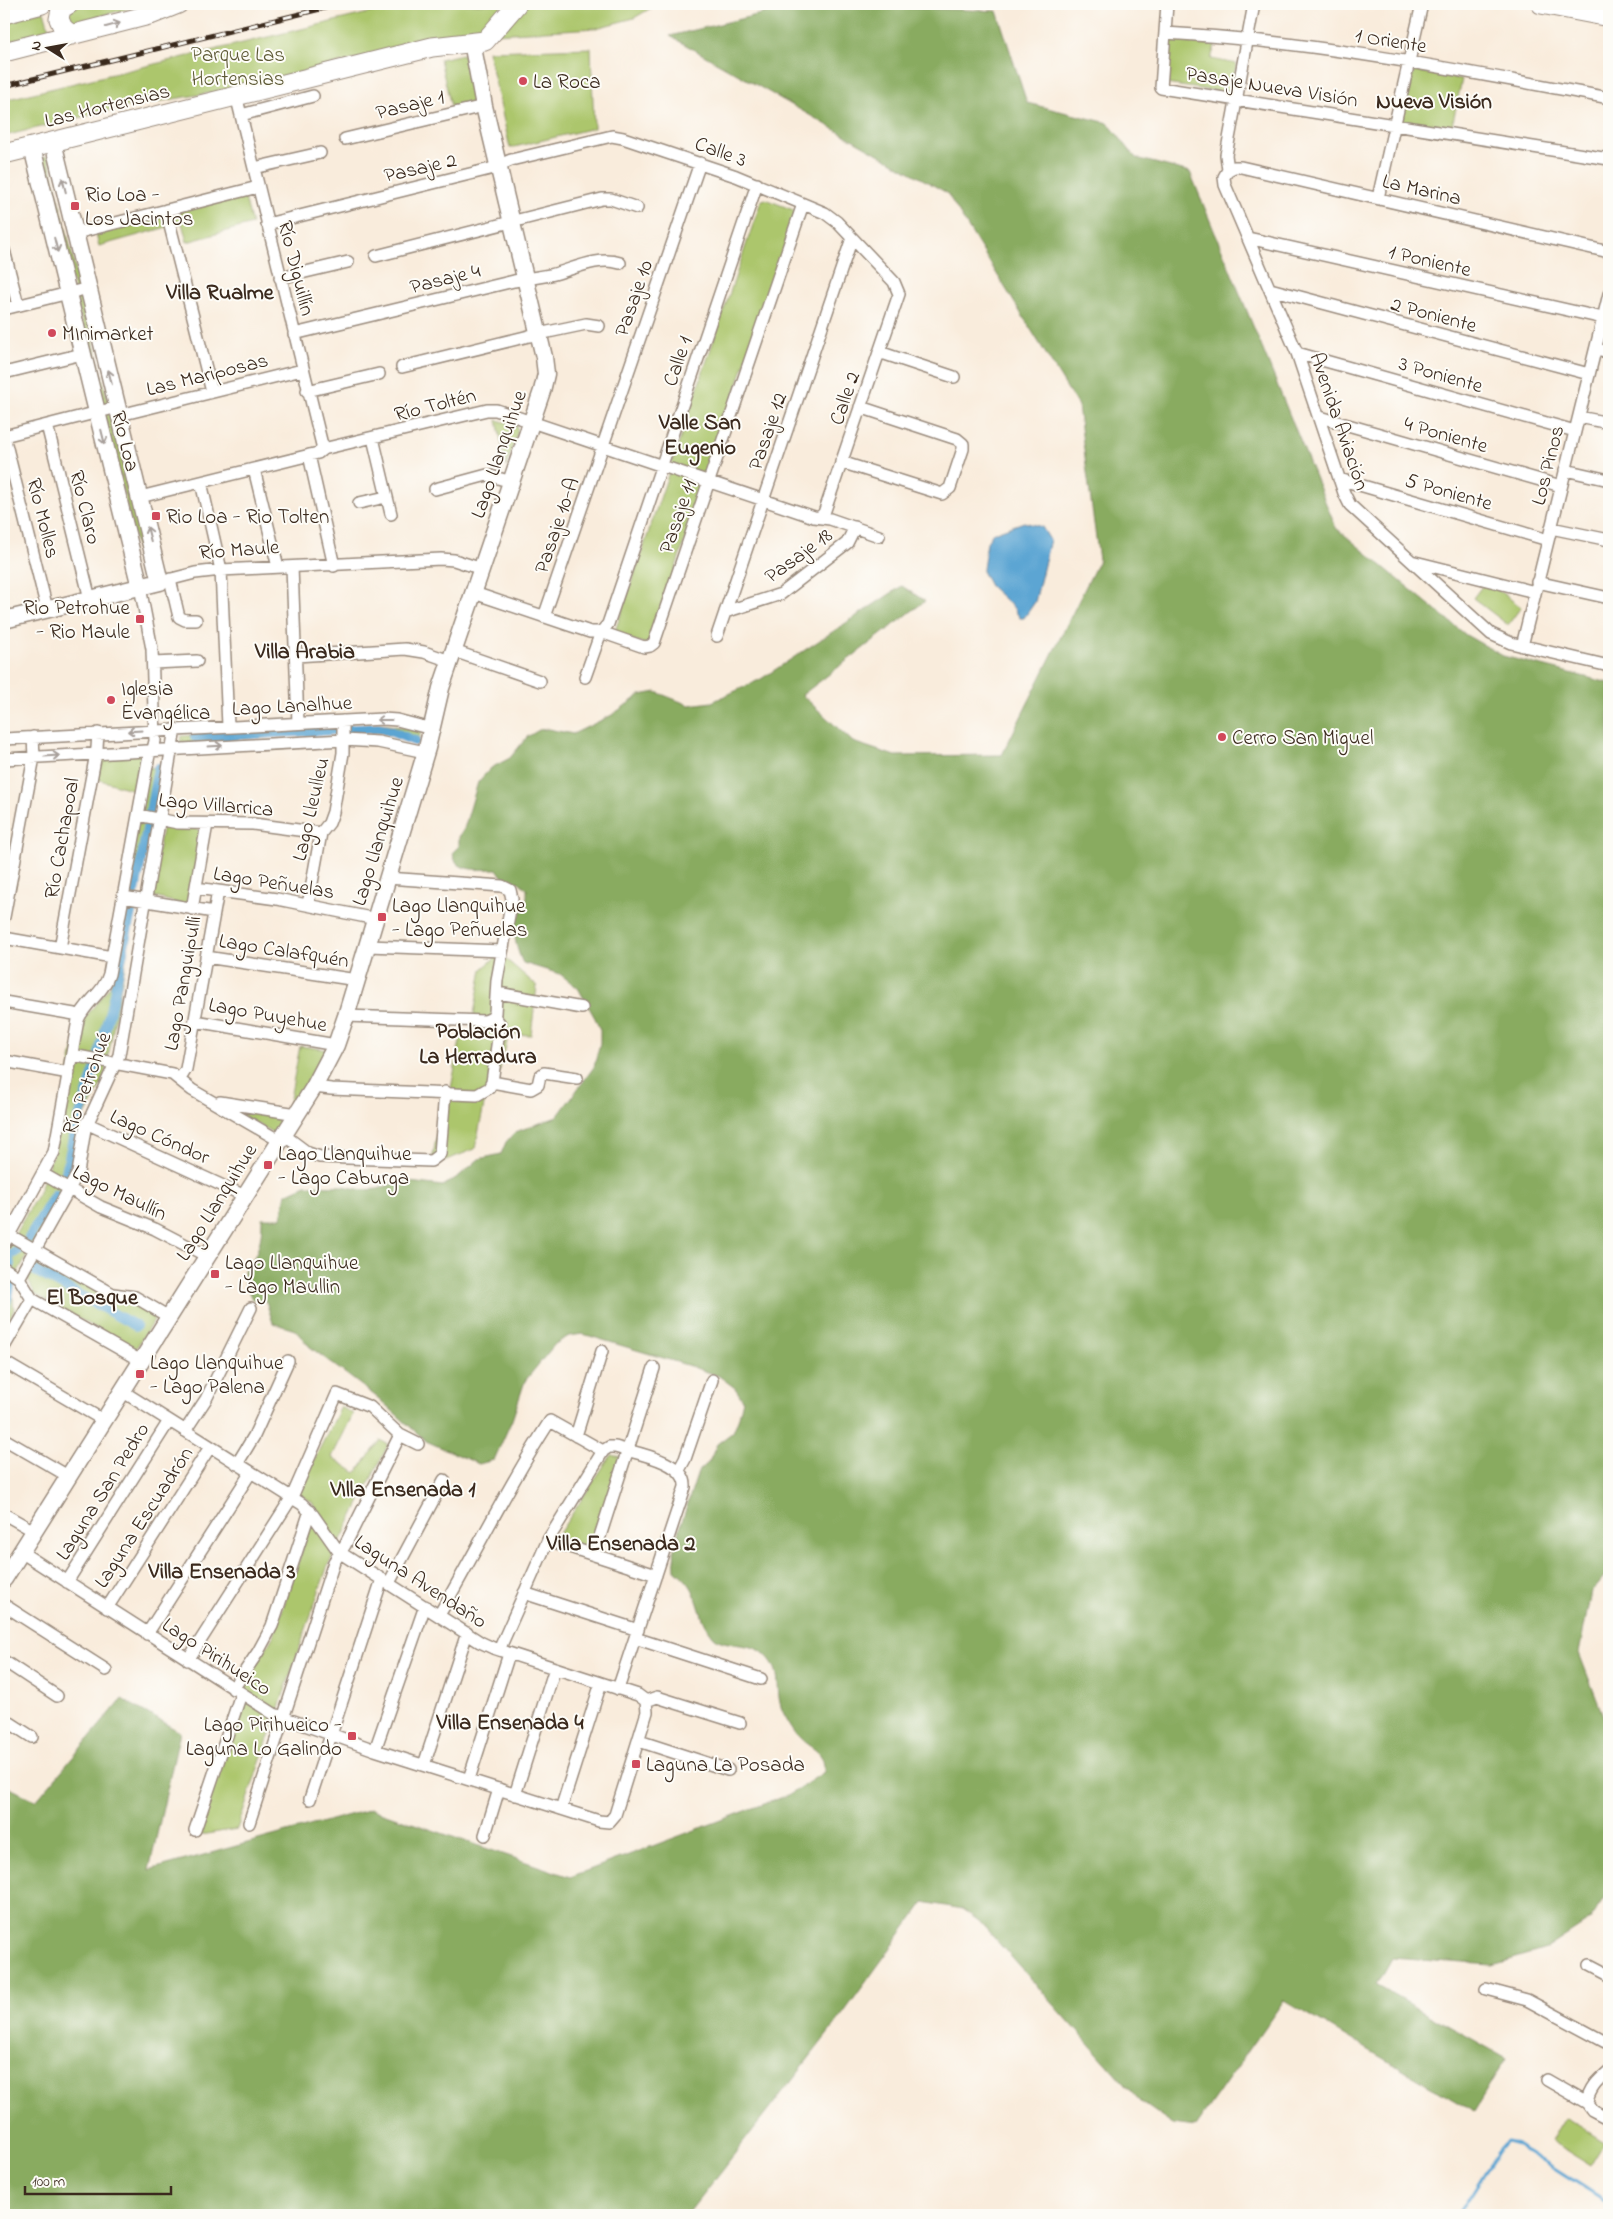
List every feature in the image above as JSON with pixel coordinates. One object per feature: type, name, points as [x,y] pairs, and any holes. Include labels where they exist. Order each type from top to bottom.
[{"type":"main road","points":[[4,14],[42,4]]},
{"type":"main road","points":[[69,4],[61,9],[59,19],[63,28],[72,36]]},
{"type":"main road","points":[[4,52],[154,14],[178,4]]},
{"type":"main road","points":[[479,42],[518,4]]},
{"type":"main road","points":[[1541,4],[1609,17]]},
{"type":"main road","name":"Las Hortensias","points":[[4,154],[432,47],[479,42]]},
{"type":"street","name":"Pasaje Nueva Visión","points":[[1167,4],[1161,88],[1609,159]]},
{"type":"street","name":"Avenida Aviación","points":[[1254,4],[1226,155],[1228,170],[1224,182],[1297,353],[1344,493],[1354,510],[1483,627],[1500,639],[1522,646],[1609,666]]},
{"type":"street","points":[[1378,198],[1422,4]]},
{"type":"street","name":"1 Oriente","points":[[1165,33],[1248,38],[1409,61],[1609,98]]},
{"type":"street","name":"Lago Llanquihue","points":[[4,1579],[297,1114],[336,1045],[368,946],[426,752],[438,698],[542,391],[546,374],[539,334],[484,106],[479,42]]},
{"type":"street","name":"Río Diguillín","points":[[236,95],[302,370],[323,449]]},
{"type":"street","points":[[241,115],[313,96]]},
{"type":"street","name":"Pasaje 1","points":[[345,140],[484,106]]},
{"type":"street","name":"Calle 3","points":[[498,166],[511,160],[612,136],[623,138],[757,184],[829,216],[894,282],[898,289]]},
{"type":"street","name":"Río Loa","points":[[53,142],[140,497],[165,581]]},
{"type":"street","name":"Río Loa","points":[[32,147],[148,622],[153,663],[155,730],[153,749]]},
{"type":"street","points":[[254,168],[320,153]]},
{"type":"street","name":"Pasaje 10","points":[[603,445],[700,163]]},
{"type":"street","name":"Pasaje 2","points":[[267,224],[498,166]]},
{"type":"street","name":"La Marina","points":[[1228,170],[1234,167],[1241,167],[1609,252]]},
{"type":"street","name":"Calle 1","points":[[585,677],[601,632],[608,624],[757,184]]},
{"type":"street","points":[[76,233],[258,187]]},
{"type":"street","points":[[376,256],[602,199],[611,199],[637,208]]},
{"type":"street","name":"Pasaje 11","points":[[474,593],[590,632],[601,632],[644,647],[654,643],[803,204]]},
{"type":"street","points":[[166,210],[212,392]]},
{"type":"street","name":"Pasaje 12","points":[[717,636],[852,238]]},
{"type":"street","name":"1 Poniente","points":[[1248,238],[1603,318]]},
{"type":"street","points":[[4,250],[18,305]]},
{"type":"street","name":"Pasaje 4","points":[[294,334],[550,275],[597,262],[609,261],[620,263]]},
{"type":"street","points":[[280,278],[348,262]]},
{"type":"street","points":[[4,308],[89,288]]},
{"type":"street","name":"Calle 2","points":[[820,517],[824,513],[898,298],[898,289]]},
{"type":"street","name":"2 Poniente","points":[[1270,289],[1589,374]]},
{"type":"street","name":"Los Pinos","points":[[1522,646],[1609,294]]},
{"type":"street","points":[[402,367],[586,324],[599,326]]},
{"type":"street","points":[[1596,349],[1609,352]]},
{"type":"street","points":[[879,352],[954,377]]},
{"type":"street","name":"3 Poniente","points":[[1297,353],[1575,431]]},
{"type":"street","points":[[4,373],[82,354]]},
{"type":"street","name":"Las Mariposas","points":[[4,436],[96,412],[119,411],[212,392],[302,370]]},
{"type":"street","points":[[307,390],[379,374]]},
{"type":"street","points":[[841,462],[936,494],[945,493],[950,488],[964,449],[963,444],[957,440],[860,407]]},
{"type":"street","name":"Río Toltén","points":[[140,497],[309,455],[323,449],[487,410],[496,410],[764,500],[879,536]]},
{"type":"street","name":"4 Poniente","points":[[1320,417],[1561,486]]},
{"type":"street","points":[[1579,417],[1609,423]]},
{"type":"street","name":"Río Claro","points":[[47,425],[90,599]]},
{"type":"street","name":"Río Molles","points":[[4,436],[47,610]]},
{"type":"street","points":[[373,438],[391,514]]},
{"type":"street","name":"Pasaje 10-A","points":[[544,617],[603,445]]},
{"type":"street","points":[[309,455],[334,566]]},
{"type":"street","points":[[254,469],[278,568]]},
{"type":"street","points":[[1565,470],[1609,480]]},
{"type":"street","points":[[435,489],[488,475],[512,482]]},
{"type":"street","name":"5 Poniente","points":[[1339,479],[1548,540]]},
{"type":"street","points":[[201,482],[221,570],[228,726]]},
{"type":"street","points":[[359,504],[386,497]]},
{"type":"street","name":"Pasaje 18","points":[[725,612],[781,594],[847,543],[855,527]]},
{"type":"street","points":[[1551,528],[1609,540]]},
{"type":"street","name":"Río Maule","points":[[4,620],[196,573],[221,570],[334,566],[445,559],[482,569]]},
{"type":"street","points":[[1409,560],[1536,587],[1609,598]]},
{"type":"street","points":[[292,567],[298,724]]},
{"type":"street","points":[[165,581],[179,617],[185,620],[196,620]]},
{"type":"street","points":[[296,656],[405,649],[452,656],[540,681]]},
{"type":"street","points":[[153,663],[197,661]]},
{"type":"street","name":"Lago Lanalhue","points":[[4,738],[391,719],[432,729]]},
{"type":"street","name":"Lago Lleulleu","points":[[308,905],[321,833],[329,823],[333,812],[344,740],[343,721]]},
{"type":"street","points":[[173,748],[175,729]]},
{"type":"street","name":"Río Cachapoal","points":[[60,948],[96,753],[98,733]]},
{"type":"street","points":[[4,917],[34,757],[32,737]]},
{"type":"street","name":"Lago Lanalhue","points":[[4,759],[153,749],[344,740],[378,742],[426,752]]},
{"type":"street","name":"Río Petrohué","points":[[20,1278],[80,1167],[86,1124],[116,1063],[124,1037],[173,748]]},
{"type":"street","name":"Río Petrohué","points":[[6,1237],[43,1174],[56,1145],[80,1015],[106,984],[149,755],[153,749]]},
{"type":"street","name":"Lago Villarrica","points":[[138,815],[161,820],[207,824],[252,824],[321,833]]},
{"type":"street","name":"Lago Panguipulli","points":[[192,909],[207,824]]},
{"type":"street","points":[[314,1086],[331,1089],[445,1092],[477,1095],[489,1088],[492,1082],[500,1024],[494,1016],[498,993],[497,980],[512,899],[511,893],[508,888],[387,878]]},
{"type":"street","name":"Lago Peñuelas","points":[[196,888],[270,898],[376,919]]},
{"type":"street","name":"Lago Panguipulli","points":[[180,1079],[186,1068],[218,891]]},
{"type":"street","name":"Lago Peñuelas","points":[[123,897],[214,912]]},
{"type":"street","points":[[4,938],[112,957]]},
{"type":"street","points":[[368,946],[502,951]]},
{"type":"street","name":"Lago Calafquén","points":[[206,957],[357,980]]},
{"type":"street","points":[[498,993],[582,1008]]},
{"type":"street","points":[[4,1002],[80,1015]]},
{"type":"street","points":[[346,1016],[485,1021],[494,1016]]},
{"type":"street","name":"Lago Puyehue","points":[[195,1021],[336,1045]]},
{"type":"street","points":[[72,1055],[168,1073],[180,1079],[192,1090],[308,1153],[320,1157],[434,1161],[440,1152],[445,1092]]},
{"type":"street","points":[[4,1062],[69,1072]]},
{"type":"street","points":[[492,1082],[529,1089],[536,1087],[540,1076],[544,1073],[577,1078]]},
{"type":"street","points":[[212,1101],[297,1114]]},
{"type":"street","name":"Lago Cóndor","points":[[86,1124],[245,1196]]},
{"type":"street","name":"Lago Maullín","points":[[43,1174],[101,1207],[156,1229],[207,1256]]},
{"type":"street","points":[[6,1237],[36,1249],[113,1294],[135,1297],[168,1318]]},
{"type":"street","points":[[4,1268],[20,1278],[32,1299],[141,1361]]},
{"type":"street","points":[[4,1347],[32,1299]]},
{"type":"street","name":"Laguna San Pedro","points":[[185,1431],[206,1399],[251,1308]]},
{"type":"street","points":[[576,1436],[602,1351]]},
{"type":"street","points":[[237,1464],[259,1426],[288,1361]]},
{"type":"street","points":[[4,1362],[103,1420]]},
{"type":"street","points":[[594,1555],[654,1368]]},
{"type":"street","points":[[679,1470],[685,1459],[712,1380]]},
{"type":"street","name":"Laguna Avendaño","points":[[122,1391],[292,1497],[310,1511],[339,1552],[466,1633],[504,1652],[641,1696],[646,1701],[657,1697],[740,1723]]},
{"type":"street","points":[[188,1660],[292,1497],[338,1394],[370,1407],[400,1435],[418,1444]]},
{"type":"street","name":"Laguna San Pedro","points":[[67,1582],[169,1421]]},
{"type":"street","points":[[439,1615],[492,1518],[550,1421],[603,1451]]},
{"type":"street","points":[[249,1823],[334,1562],[345,1545],[400,1435]]},
{"type":"street","points":[[4,1439],[68,1476]]},
{"type":"street","points":[[468,1779],[504,1652],[524,1593],[548,1540],[603,1451],[612,1446],[666,1463],[679,1470],[683,1476],[685,1487],[618,1689]]},
{"type":"street","name":"Laguna Escuadrón","points":[[107,1608],[210,1447]]},
{"type":"street","points":[[147,1634],[251,1472]]},
{"type":"street","points":[[310,1799],[386,1581],[444,1480]]},
{"type":"street","points":[[195,1830],[237,1692],[272,1626],[310,1511]]},
{"type":"street","points":[[4,1514],[34,1531]]},
{"type":"street","points":[[548,1540],[656,1575]]},
{"type":"street","name":"Lago Pirihueico","points":[[21,1552],[237,1692],[282,1718],[599,1821],[609,1822],[615,1815],[639,1741]]},
{"type":"street","points":[[524,1593],[761,1679]]},
{"type":"street","points":[[4,1605],[106,1670]]},
{"type":"street","points":[[376,1750],[424,1606]]},
{"type":"street","points":[[424,1765],[466,1633]]},
{"type":"street","points":[[4,1661],[57,1696]]},
{"type":"street","points":[[515,1795],[555,1668]]},
{"type":"street","points":[[561,1809],[601,1684]]},
{"type":"street","points":[[646,1701],[647,1712],[639,1741],[728,1770]]},
{"type":"street","points":[[4,1719],[32,1737]]},
{"type":"street","points":[[485,1835],[499,1789]]},
{"type":"street","points":[[1590,1965],[1609,1975]]},
{"type":"street","points":[[1486,1989],[1527,2000],[1609,2044]]},
{"type":"street","points":[[1588,2103],[1594,2084],[1609,2071]]},
{"type":"street","points":[[1546,2080],[1588,2103],[1592,2110],[1609,2118]]},
{"type":"green space","points":[[85,4],[146,4],[70,24],[67,10]]},
{"type":"green space","name":"Parque Las Hortensias","points":[[406,4],[658,4],[634,18],[596,28],[445,37],[234,89],[119,108],[4,136],[4,100]]},
{"type":"green space","points":[[802,4],[997,11],[1027,103],[1108,123],[1136,158],[1190,172],[1336,528],[1466,635],[1503,656],[1609,683],[1609,1571],[1591,1592],[1579,1653],[1609,1731],[1609,1892],[1590,1920],[1546,1949],[1493,1965],[1391,1958],[1376,1985],[1506,2058],[1474,2112],[1284,2000],[1195,2127],[1173,2124],[1141,2102],[979,1921],[962,1909],[924,1902],[837,2022],[687,2215],[4,2215],[4,1785],[36,1801],[122,1699],[180,1732],[149,1870],[371,1809],[570,1877],[791,1794],[824,1772],[824,1765],[820,1755],[798,1736],[785,1716],[779,1698],[777,1674],[769,1659],[756,1648],[723,1642],[714,1637],[709,1631],[690,1586],[675,1570],[674,1546],[698,1472],[709,1462],[717,1444],[733,1432],[739,1417],[743,1400],[735,1388],[719,1376],[690,1366],[583,1334],[569,1336],[555,1344],[525,1381],[512,1420],[494,1460],[479,1464],[426,1441],[378,1398],[310,1347],[295,1330],[273,1323],[266,1301],[252,1299],[245,1284],[244,1270],[253,1259],[259,1246],[262,1218],[281,1218],[286,1194],[306,1185],[343,1186],[363,1190],[378,1189],[401,1181],[443,1186],[459,1176],[479,1159],[501,1154],[506,1142],[515,1132],[557,1117],[594,1067],[600,1043],[600,1030],[578,988],[560,974],[523,963],[519,954],[515,938],[515,928],[526,904],[527,889],[519,882],[506,882],[497,869],[470,869],[463,867],[458,864],[453,852],[459,846],[459,837],[464,829],[478,782],[491,768],[510,758],[527,737],[539,730],[548,729],[573,734],[612,715],[640,695],[656,692],[689,705],[712,702],[761,679],[902,586],[925,601],[802,695],[853,742],[895,756],[1002,755],[1099,560],[1078,406],[947,193],[670,36]]},
{"type":"green space","points":[[44,11],[50,32],[4,42],[4,20]]},
{"type":"green space","points":[[1170,37],[1216,42],[1211,59],[1237,64],[1228,93],[1166,84]]},
{"type":"green space","points":[[591,48],[594,128],[510,148],[488,51]]},
{"type":"green space","points":[[463,54],[475,103],[451,107],[440,59]]},
{"type":"green space","points":[[1414,71],[1462,79],[1451,131],[1401,122]]},
{"type":"green space","points":[[48,156],[150,573],[147,575],[143,573],[42,158]]},
{"type":"green space","points":[[244,194],[252,224],[187,242],[182,223],[99,246],[96,234]]},
{"type":"green space","points":[[765,199],[796,211],[651,641],[646,644],[614,634],[761,201]]},
{"type":"green space","points":[[497,420],[516,425],[518,431],[506,467]]},
{"type":"green space","points":[[1486,581],[1521,607],[1508,625],[1473,598]]},
{"type":"green space","points":[[381,724],[421,730],[418,743],[379,733],[331,733],[180,744],[181,736]]},
{"type":"green space","points":[[144,753],[140,792],[97,779],[98,757]]},
{"type":"green space","points":[[146,767],[161,768],[106,1068],[102,1083],[76,1132],[62,1194],[6,1293],[13,1298],[14,1310],[4,1328],[4,1249],[6,1250],[39,1192],[54,1151],[77,1028],[110,986]]},
{"type":"green space","points":[[166,825],[197,829],[202,833],[190,901],[185,905],[150,896],[162,829]]},
{"type":"green space","points":[[500,954],[537,986],[531,1035],[509,1034],[496,1084],[486,1095],[475,1149],[431,1166],[442,1107],[449,1099],[461,1036],[470,1037],[482,969]]},
{"type":"green space","points":[[300,1046],[329,1050],[294,1110],[288,1109]]},
{"type":"green space","points":[[227,1107],[290,1116],[279,1136]]},
{"type":"green space","points":[[35,1259],[41,1259],[118,1300],[141,1305],[157,1315],[135,1350],[35,1294],[26,1276]]},
{"type":"green space","points":[[341,1407],[353,1414],[332,1457],[356,1473],[381,1440],[388,1445],[327,1568],[237,1829],[194,1836],[243,1704],[245,1684],[274,1635],[316,1509],[312,1502],[297,1493]]},
{"type":"green space","points":[[611,1455],[621,1457],[593,1544],[589,1549],[559,1540],[558,1535]]},
{"type":"green space","points":[[1565,2118],[1605,2143],[1591,2166],[1551,2141]]},
{"type":"water","points":[[1024,522],[1042,527],[1050,540],[1035,602],[1024,618],[1020,618],[1013,607],[990,586],[983,573],[983,569],[987,542],[993,533]]},
{"type":"waterway","points":[[195,737],[378,728],[415,741]]},
{"type":"waterway","points":[[150,812],[158,768]]},
{"type":"waterway","points":[[135,891],[148,824]]},
{"type":"waterway","points":[[99,1054],[132,907]]},
{"type":"waterway","points":[[66,1172],[74,1133],[95,1069]]},
{"type":"waterway","points":[[29,1238],[55,1194]]},
{"type":"waterway","points":[[10,1266],[9,1256],[22,1248]]},
{"type":"waterway","points":[[30,1268],[136,1326]]},
{"type":"waterway","points":[[4,1310],[11,1278]]},
{"type":"waterway","points":[[1458,2215],[1498,2152],[1507,2142],[1518,2145],[1609,2203]]},
{"type":"railway","points":[[4,86],[341,4]]},
{"type":"place","name":"La Roca","points":[[523,81]]},
{"type":"place","name":"Rio Loa - Los Jacintos","points":[[75,206]]},
{"type":"place","name":"MInimarket","points":[[52,333]]},
{"type":"place","name":"Rio Loa - Rio Tolten","points":[[156,516]]},
{"type":"place","name":"Rio Petrohue - Rio Maule","points":[[140,619]]},
{"type":"place","name":"Iglesia Evangélica","points":[[111,700]]},
{"type":"place","name":"Cerro San Miguel","points":[[1222,737]]},
{"type":"place","name":"Lago Llanquihue - Lago Peñuelas","points":[[382,917]]},
{"type":"place","name":"Lago Llanquihue - Lago Caburga","points":[[268,1165]]},
{"type":"place","name":"Lago Llanquihue - Lago Maullin","points":[[215,1274]]},
{"type":"place","name":"Lago Llanquihue - Lago Palena","points":[[140,1374]]},
{"type":"place","name":"Lago Pirihueico - Laguna Lo Galindo","points":[[352,1736]]},
{"type":"place","name":"Laguna La Posada","points":[[636,1764]]},
{"type":"district","name":"Nueva Visión","points":[[1434,100]]},
{"type":"district","name":"Villa Rualme","points":[[220,291]]},
{"type":"district","name":"Valle San Eugenio","points":[[700,434]]},
{"type":"district","name":"Villa Arabia","points":[[305,650]]},
{"type":"district","name":"Población La Herradura","points":[[478,1042]]},
{"type":"district","name":"El Bosque","points":[[92,1296]]},
{"type":"district","name":"VIlla Ensenada 1","points":[[403,1488]]},
{"type":"district","name":"Villa Ensenada 2","points":[[621,1542]]},
{"type":"district","name":"Villa Ensenada 3","points":[[222,1570]]},
{"type":"district","name":"Villa Ensenada 4","points":[[510,1721]]}]
